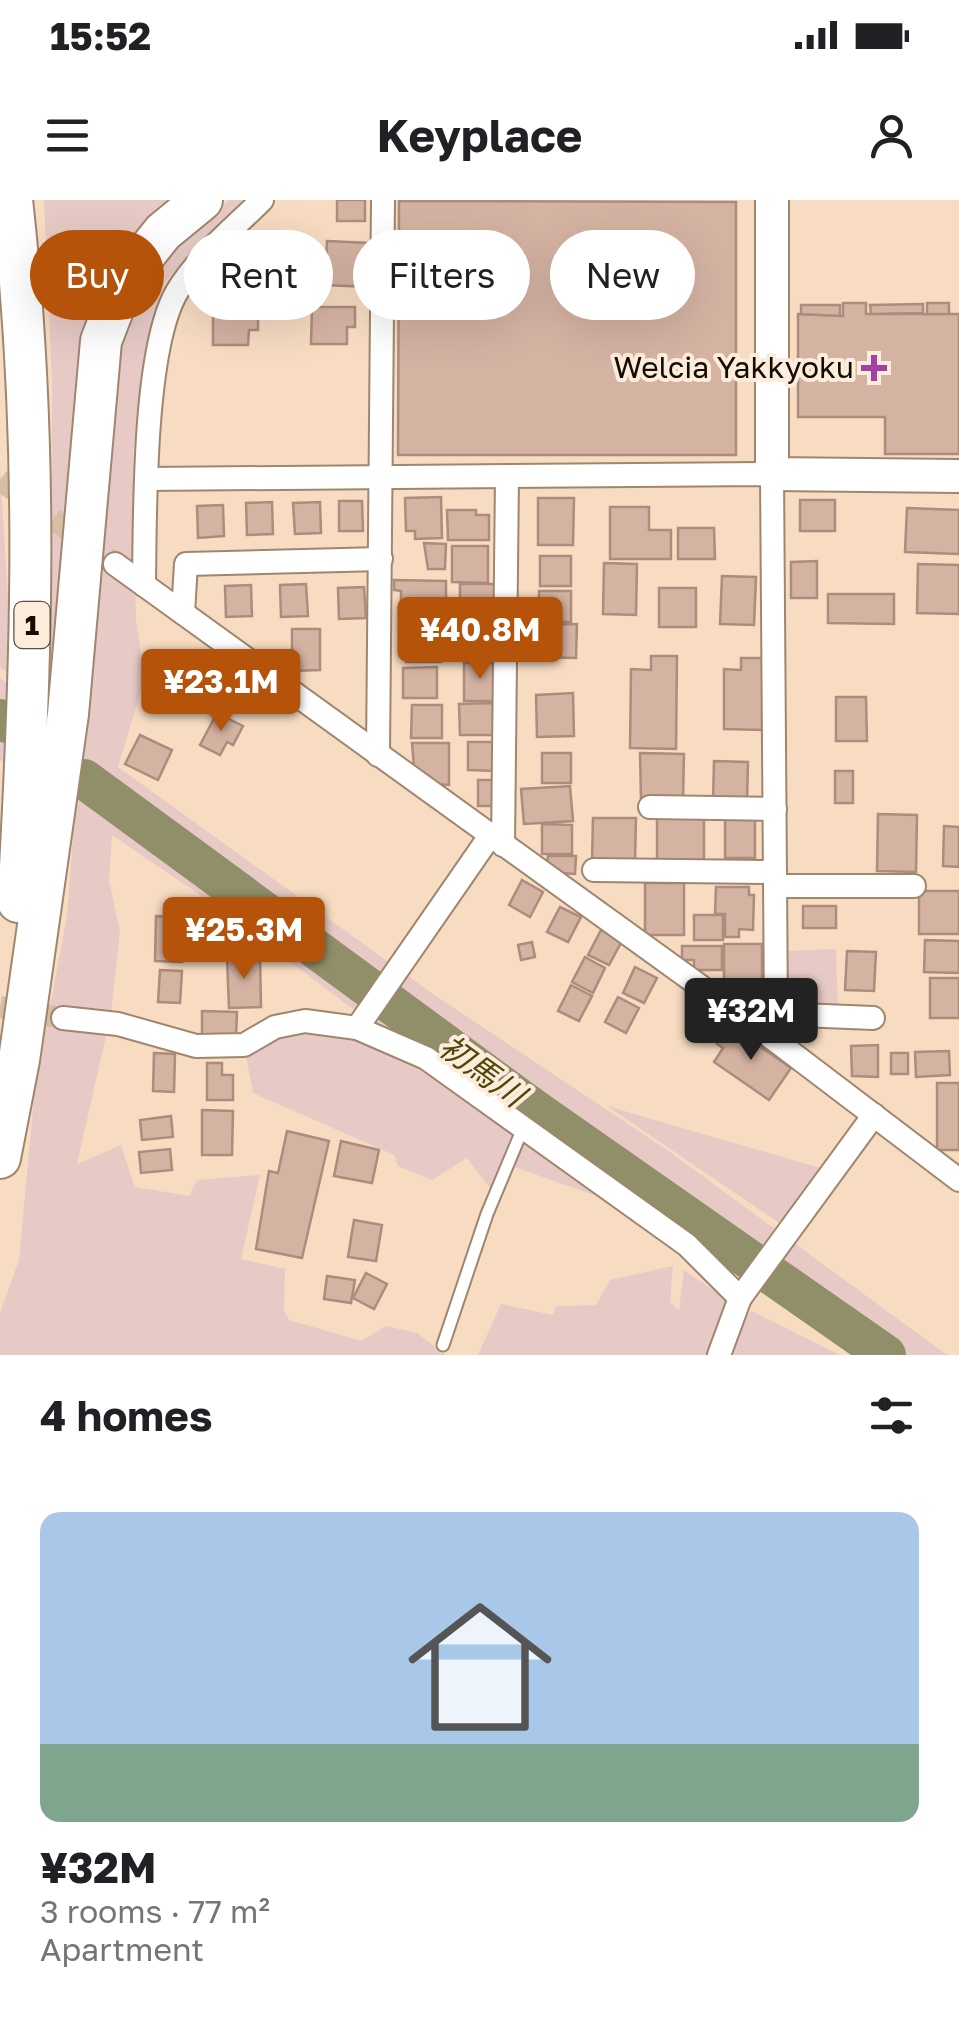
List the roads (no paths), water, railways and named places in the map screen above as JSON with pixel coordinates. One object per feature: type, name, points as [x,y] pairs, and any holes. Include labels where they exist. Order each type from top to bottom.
[{"type":"highway","name":"1","points":[[0,1050],[17,908],[29,712],[32,492],[26,321],[12,200]]},
{"type":"highway","points":[[0,1158],[19,1060],[68,714],[101,341],[124,281],[163,232],[202,200]]},
{"type":"highway","points":[[0,374],[6,402],[29,712]]},
{"type":"street","points":[[144,586],[146,479],[160,338],[177,291],[262,200]]},
{"type":"street","points":[[378,755],[383,200]]},
{"type":"street","points":[[772,200],[776,1014],[772,1038]]},
{"type":"street","points":[[362,1021],[396,970],[496,840],[508,476]]},
{"type":"street","points":[[146,479],[959,476]]},
{"type":"street","points":[[184,612],[186,564],[380,559]]},
{"type":"street","points":[[115,564],[772,1038],[959,1180]]},
{"type":"street","points":[[650,807],[775,809]]},
{"type":"street","points":[[594,870],[914,886]]},
{"type":"street","points":[[776,1014],[873,1018]]},
{"type":"street","points":[[63,1018],[118,1024],[196,1046],[244,1045],[275,1027],[305,1022],[362,1021],[426,1058],[687,1245],[743,1294]]},
{"type":"street","points":[[719,1355],[743,1294],[874,1115]]},
{"type":"lane","points":[[443,1345],[486,1214],[523,1128]]},
{"type":"waterway","name":"初馬川","points":[[0,719],[7,723]]},
{"type":"waterway","name":"初馬川","points":[[84,779],[538,1112],[886,1355]]},
{"type":"tunnel","points":[[0,480],[115,564]]},
{"type":"tunnel","points":[[0,1007],[63,1018]]},
{"type":"place","name":"Welcia Yakkyoku","points":[[874,368]]}]
